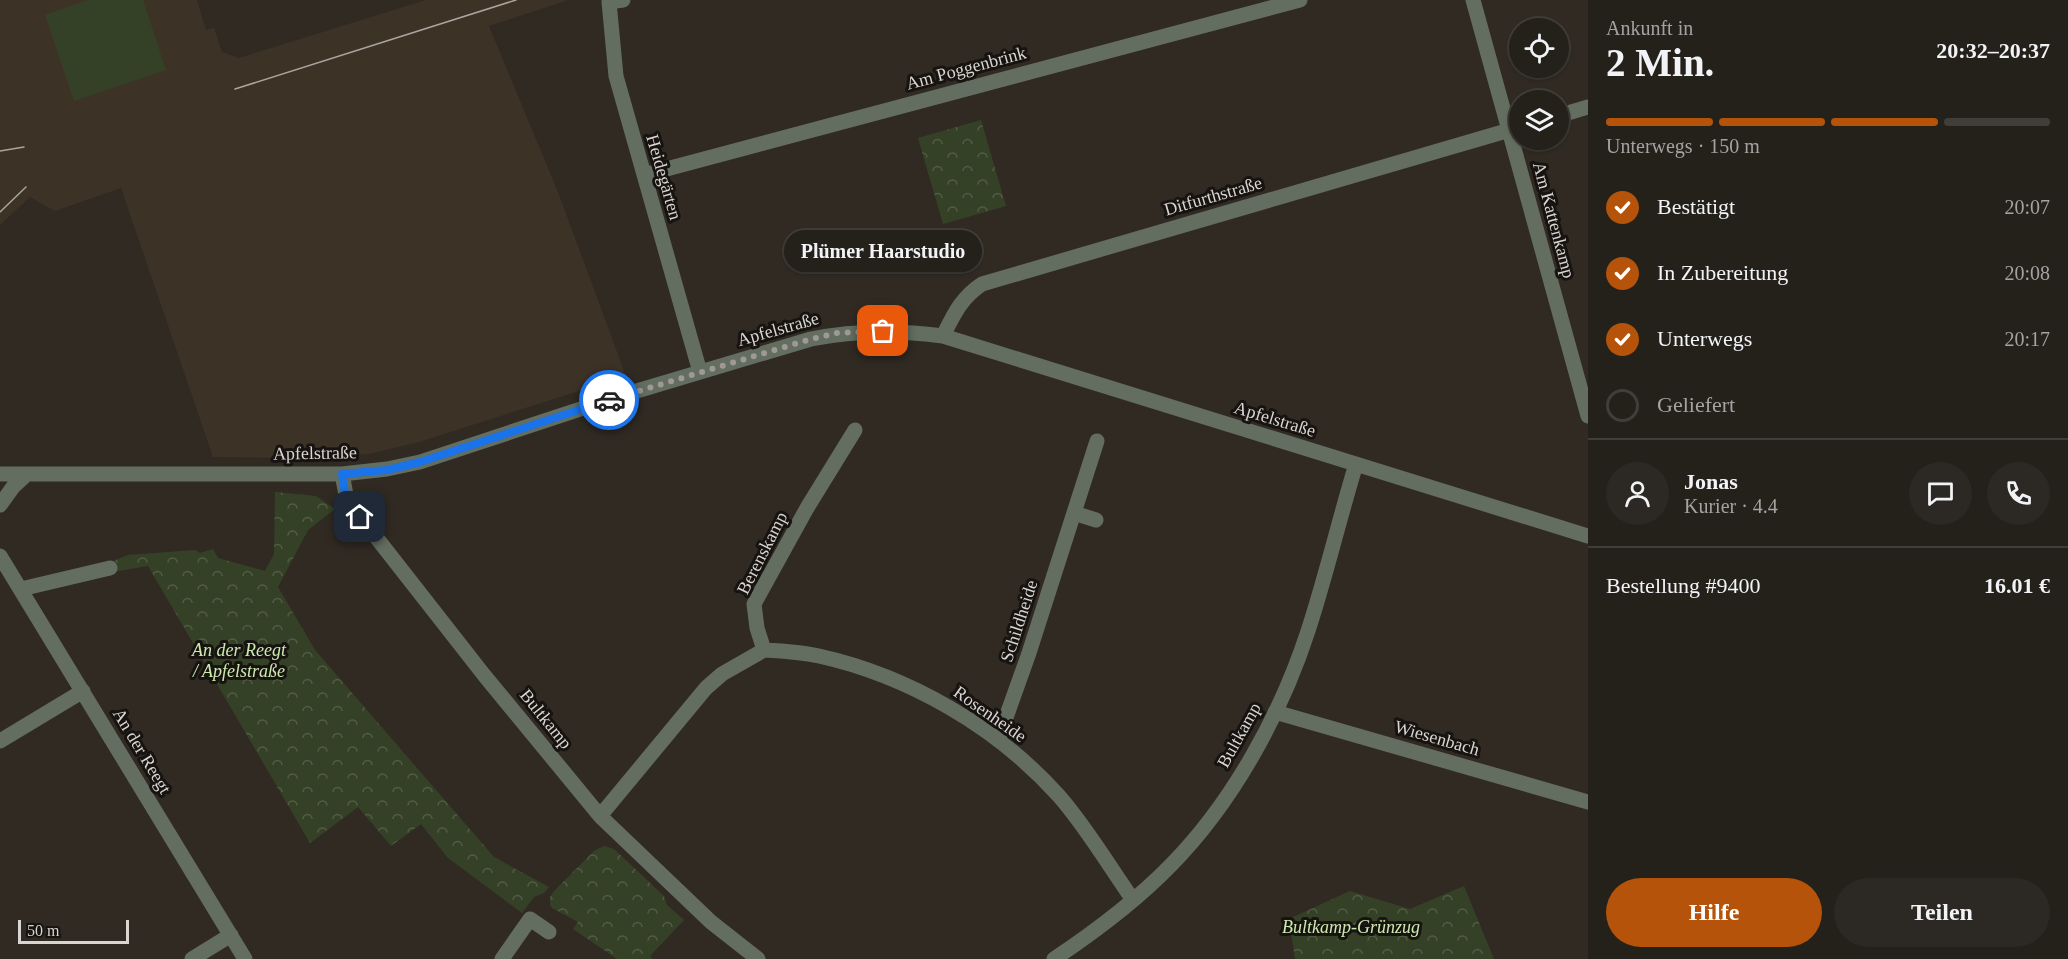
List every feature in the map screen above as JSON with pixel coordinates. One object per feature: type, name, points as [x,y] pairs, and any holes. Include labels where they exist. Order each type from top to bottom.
[{"type":"street","name":"Heidegärten","points":[[623,0],[609,2],[614,66],[700,372]]},
{"type":"street","name":"Am Poggenbrink","points":[[644,175],[1300,0]]},
{"type":"street","name":"Am Kattenkamp","points":[[1473,0],[1509,113]]},
{"type":"street","points":[[1569,113],[1588,107]]},
{"type":"street","name":"Ditfurthstraße","points":[[943,336],[968,294],[982,284],[1509,130]]},
{"type":"street","name":"Am Kattenkamp","points":[[1519,150],[1588,416]]},
{"type":"street","name":"Apfelstraße","points":[[0,474],[342,474],[387,470],[420,462],[700,372],[811,339],[837,333],[907,331],[943,336],[1588,536]]},
{"type":"street","name":"Berenskamp","points":[[764,650],[757,628],[754,604],[807,508],[855,430]]},
{"type":"street","name":"Schildheide","points":[[998,740],[1029,653],[1097,441]]},
{"type":"street","name":"Bultkamp","points":[[1054,959],[1084,939],[1171,866],[1214,816],[1248,764],[1275,712],[1307,633],[1356,464]]},
{"type":"street","points":[[0,505],[13,487],[27,474]]},
{"type":"street","name":"Bultkamp","points":[[342,474],[346,500],[462,648],[600,816],[711,922],[758,959]]},
{"type":"street","points":[[1074,513],[1096,520]]},
{"type":"street","name":"An der Reegt","points":[[0,546],[3,561],[245,959]]},
{"type":"street","points":[[21,589],[110,568]]},
{"type":"street","points":[[600,816],[706,688],[722,674],[764,650]]},
{"type":"street","name":"Rosenheide","points":[[764,650],[816,656],[876,672],[923,692],[998,740],[1059,796],[1133,900]]},
{"type":"street","points":[[0,741],[83,692]]},
{"type":"street","name":"Wiesenbach","points":[[1275,712],[1588,802]]},
{"type":"street","points":[[502,959],[530,919],[549,932]]},
{"type":"street","points":[[192,959],[231,935]]},
{"type":"shaded area","points":[[0,0],[197,0],[206,30],[214,28],[222,52],[239,58],[426,0],[568,0],[489,26],[558,192],[626,376],[419,442],[369,454],[300,458],[213,457],[121,188],[55,211],[30,197],[0,225]]},
{"type":"green space","points":[[88,0],[143,0],[166,70],[74,101],[45,15]]},
{"type":"green space","points":[[981,120],[1006,206],[943,224],[918,138]]},
{"type":"green space","name":"An der Reegt / Apfelstraße","points":[[275,492],[316,496],[335,509],[308,530],[278,587],[315,650],[494,857],[549,887],[544,893],[534,897],[522,913],[448,858],[421,824],[391,846],[358,807],[310,843],[148,566],[112,572],[108,563],[128,555],[195,550],[200,553],[213,549],[218,558],[265,571],[274,554]]},
{"type":"green space","points":[[604,846],[614,849],[664,896],[667,905],[684,920],[650,956],[653,959],[617,959],[573,929],[578,922],[550,905],[550,897],[554,891],[595,850]]},
{"type":"green space","name":"Bultkamp-Grünzug","points":[[1464,886],[1494,959],[1295,959],[1289,919],[1350,891],[1410,909]]},
{"type":"tram line","points":[[235,89],[516,0]]},
{"type":"tram line","points":[[0,151],[24,147]]},
{"type":"tram line","points":[[0,212],[26,187]]},
{"type":"way so far","points":[[609,400],[811,339],[837,333],[883,331]]},
{"type":"place","name":"Plümer Haarstudio","points":[[883,331]]},
{"type":"route","points":[[360,517],[346,500],[342,474],[387,470],[420,462],[609,400]]}]
